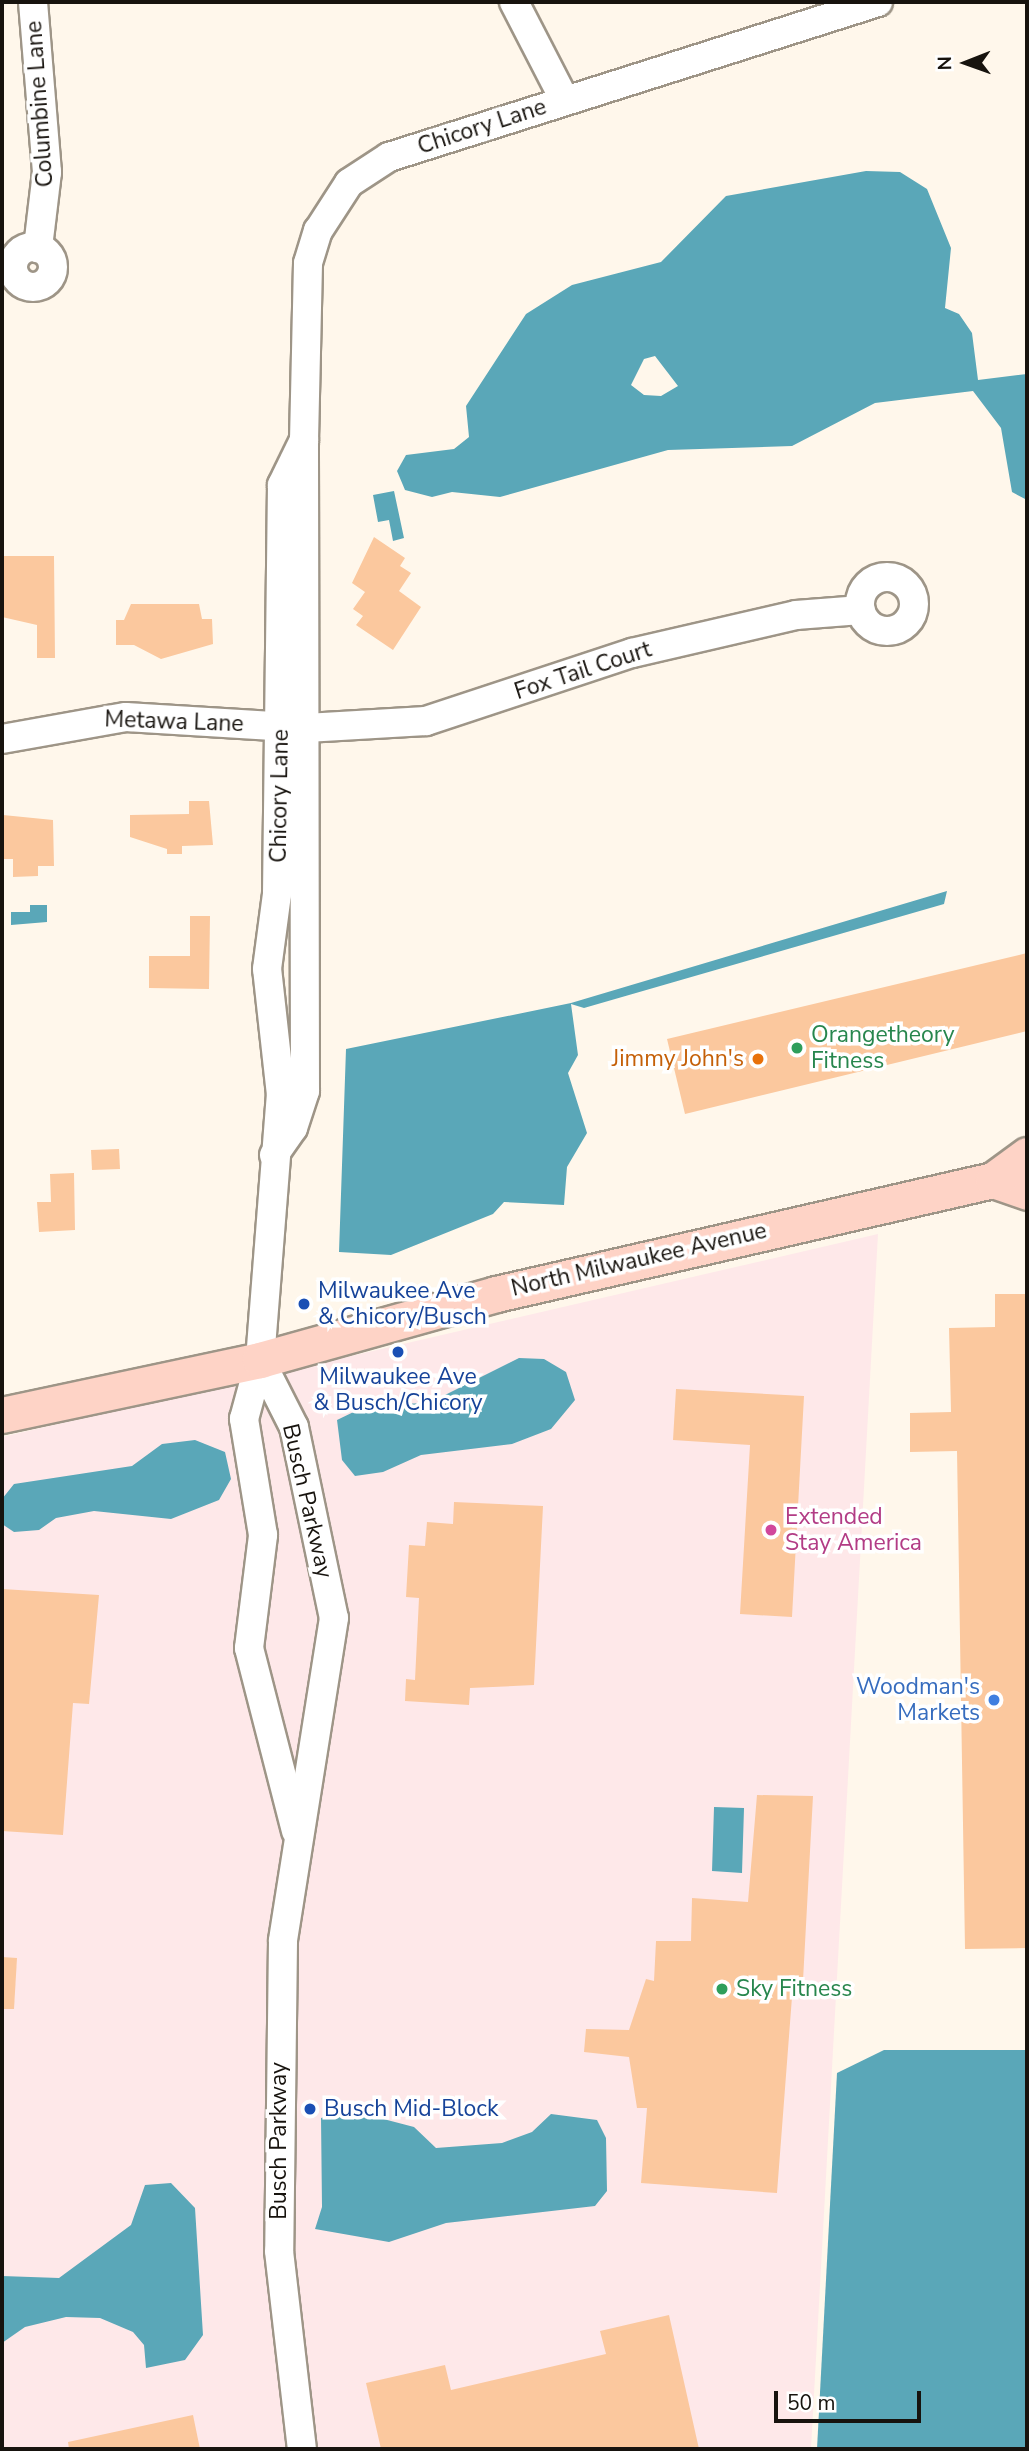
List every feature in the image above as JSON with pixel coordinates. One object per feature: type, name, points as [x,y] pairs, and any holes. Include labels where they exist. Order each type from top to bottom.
[{"type":"main road","name":"North Milwaukee Avenue","points":[[2,1415],[260,1360],[509,1291],[993,1181],[1027,1155]]},
{"type":"main road","points":[[993,1181],[1027,1192]]},
{"type":"street","name":"Columbine Lane","points":[[33,2],[47,172],[38,248]]},
{"type":"street","points":[[514,2],[565,101]]},
{"type":"street","name":"Chicory Lane","points":[[260,1360],[274,1155],[281,1095],[267,969],[294,727],[308,263],[333,202],[349,183],[389,157],[878,2]]},
{"type":"street","name":"Fox Tail Court","points":[[294,727],[426,721],[685,639],[796,615],[861,610]]},
{"type":"street","name":"Metawa Lane","points":[[2,739],[125,717],[294,727]]},
{"type":"street","name":"Chicory Lane","points":[[274,1155],[304,1099],[306,1003],[294,727]]},
{"type":"street","points":[[272,1003],[306,1003]]},
{"type":"street","name":"Busch Parkway","points":[[260,1360],[244,1419],[263,1535],[249,1648],[296,1831]]},
{"type":"street","name":"Busch Parkway","points":[[260,1360],[293,1427],[334,1618],[314,1772],[296,1831],[283,1941],[278,2237],[284,2333],[302,2449]]},
{"type":"shaded area","points":[[878,1234],[811,2449],[2,2449],[2,1437]]},
{"type":"water","points":[[866,171],[900,172],[927,189],[951,248],[945,308],[959,314],[972,333],[978,380],[1027,374],[1027,500],[1012,492],[1001,428],[973,391],[875,403],[792,446],[668,450],[500,497],[452,492],[432,497],[405,490],[397,471],[406,455],[454,449],[469,437],[466,406],[526,314],[572,285],[661,262],[726,196]],"holes":[[[655,356],[678,386],[661,396],[644,395],[631,385],[644,359]]]},
{"type":"water","points":[[394,491],[404,538],[393,541],[389,520],[378,522],[373,495]]},
{"type":"water","points":[[947,891],[944,904],[584,1008],[571,1004],[578,1055],[568,1073],[587,1133],[567,1167],[564,1205],[504,1202],[493,1214],[391,1255],[339,1252],[346,1049],[571,1003]]},
{"type":"water","points":[[30,905],[47,905],[47,922],[11,925],[11,912],[30,912]]},
{"type":"water","points":[[519,1358],[544,1359],[566,1372],[575,1400],[551,1429],[512,1444],[421,1455],[383,1472],[355,1476],[342,1460],[337,1420],[368,1405],[429,1403]]},
{"type":"water","points":[[195,1440],[225,1452],[231,1479],[219,1500],[171,1519],[94,1511],[56,1518],[39,1530],[14,1532],[2,1524],[2,1499],[14,1484],[132,1466],[162,1444]]},
{"type":"water","points":[[714,1807],[744,1808],[742,1873],[712,1871]]},
{"type":"water","points":[[884,2050],[1027,2050],[1027,2449],[817,2449],[837,2073]]},
{"type":"water","points":[[349,2110],[414,2127],[436,2148],[502,2143],[532,2132],[551,2114],[597,2120],[606,2138],[607,2191],[595,2206],[446,2223],[389,2242],[315,2229],[322,2207],[321,2118]]},
{"type":"water","points":[[171,2183],[195,2208],[203,2335],[185,2360],[146,2368],[144,2345],[133,2332],[100,2318],[66,2317],[25,2327],[2,2343],[2,2276],[59,2278],[131,2225],[145,2185]]},
{"type":"building","points":[[374,537],[405,558],[400,566],[411,573],[399,591],[421,607],[393,650],[356,625],[363,616],[353,609],[365,592],[352,583]]},
{"type":"building","points":[[2,556],[54,556],[55,658],[37,658],[37,625],[2,617]]},
{"type":"building","points":[[131,604],[199,604],[202,619],[212,619],[213,644],[161,659],[134,645],[116,645],[116,620],[124,620]]},
{"type":"building","points":[[189,801],[209,801],[213,845],[182,846],[182,854],[167,854],[167,849],[130,837],[130,815],[189,814]]},
{"type":"building","points":[[3,815],[53,820],[54,866],[38,866],[38,876],[13,877],[13,859],[4,859]]},
{"type":"building","points":[[190,916],[210,916],[209,989],[149,988],[149,956],[190,956]]},
{"type":"building","points":[[1027,953],[1027,1031],[685,1114],[667,1039]]},
{"type":"building","points":[[119,1149],[120,1169],[92,1170],[91,1150]]},
{"type":"building","points":[[74,1173],[75,1230],[39,1232],[37,1202],[51,1202],[50,1174]]},
{"type":"building","name":"Woodman's Markets","points":[[995,1294],[1027,1294],[1027,1948],[965,1949],[957,1451],[910,1452],[910,1413],[951,1412],[949,1328],[995,1327]]},
{"type":"building","name":"Extended Stay America","points":[[676,1389],[804,1396],[792,1617],[740,1614],[750,1445],[673,1440]]},
{"type":"building","points":[[454,1502],[543,1506],[534,1685],[470,1688],[469,1705],[405,1701],[406,1679],[415,1680],[419,1598],[406,1597],[409,1545],[425,1546],[427,1522],[453,1524]]},
{"type":"building","points":[[2,1589],[99,1595],[89,1704],[73,1703],[63,1835],[2,1831]]},
{"type":"building","name":"Sky Fitness","points":[[757,1795],[813,1796],[802,1999],[792,1997],[777,2193],[641,2183],[647,2108],[637,2108],[629,2057],[584,2052],[586,2029],[629,2030],[646,1979],[654,1981],[656,1941],[691,1941],[692,1898],[748,1902]]},
{"type":"building","points":[[2,1957],[17,1958],[14,2009],[2,2009]]},
{"type":"building","points":[[669,2315],[699,2449],[381,2449],[366,2383],[445,2365],[451,2390],[606,2354],[600,2331]]},
{"type":"building","points":[[193,2415],[200,2449],[69,2449],[68,2442]]},
{"type":"place","name":"Orangetheory Fitness","points":[[797,1048]]},
{"type":"place","name":"Jimmy John's","points":[[758,1059]]},
{"type":"place","name":"Milwaukee Ave & Chicory/Busch","points":[[304,1304]]},
{"type":"place","name":"Milwaukee Ave & Busch/Chicory","points":[[398,1352]]},
{"type":"place","name":"Extended Stay America","points":[[771,1530]]},
{"type":"place","name":"Woodman's Markets","points":[[994,1700]]},
{"type":"place","name":"Sky Fitness","points":[[722,1989]]},
{"type":"place","name":"Busch Mid-Block","points":[[310,2109]]}]
